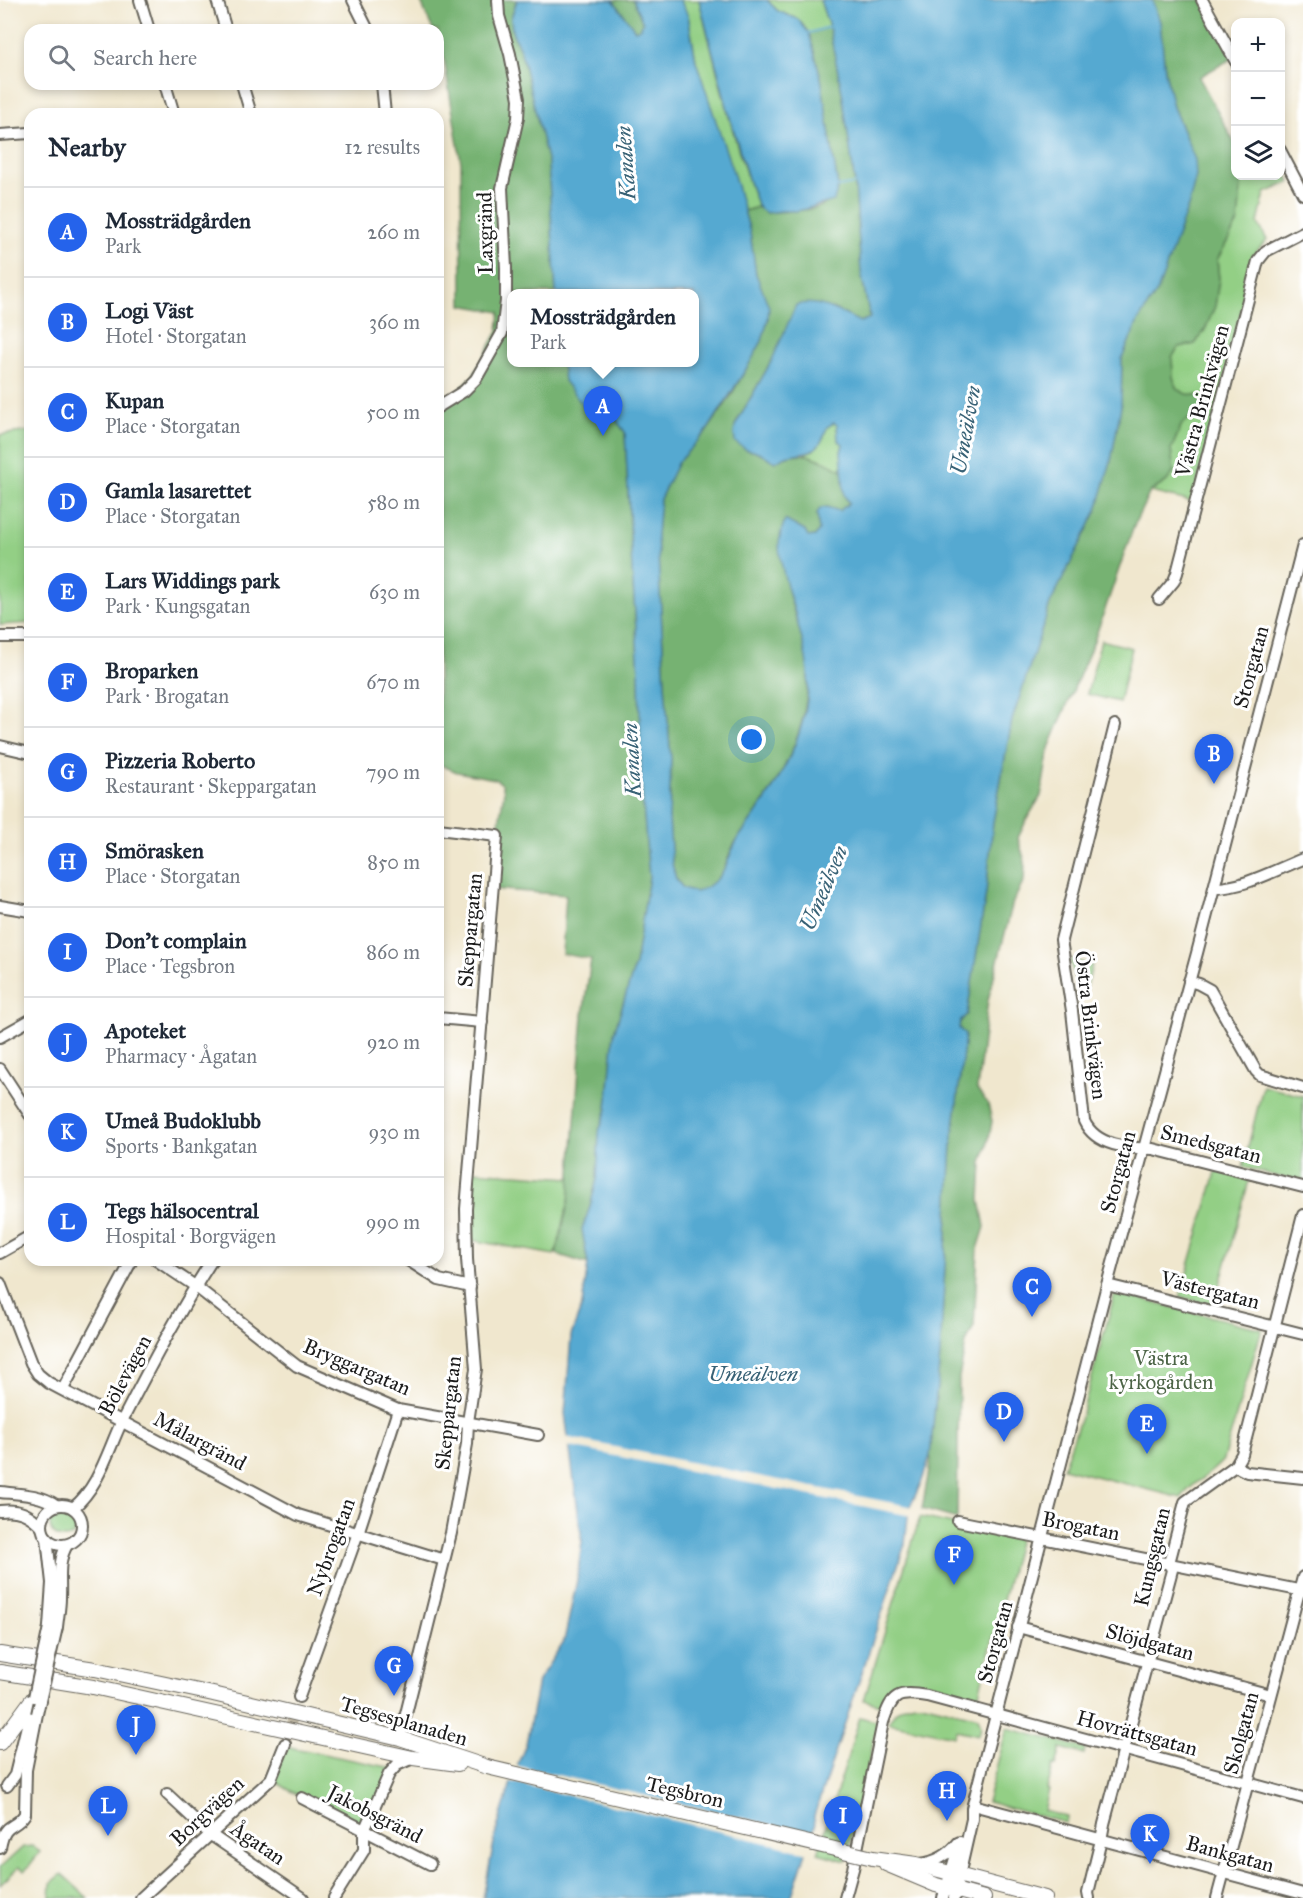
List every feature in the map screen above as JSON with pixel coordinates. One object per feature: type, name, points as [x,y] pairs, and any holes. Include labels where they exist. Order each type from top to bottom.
[{"type":"main road","name":"Tegsesplanaden","points":[[1,1654],[95,1669],[213,1694],[400,1738],[487,1767]]},
{"type":"main road","name":"Tegsesplanaden","points":[[1,1672],[114,1691],[413,1758],[487,1767]]},
{"type":"main road","points":[[0,1743],[30,1713],[34,1697]]},
{"type":"main road","name":"Tegsbron","points":[[487,1767],[873,1858]]},
{"type":"main road","points":[[873,1858],[916,1864],[952,1886],[1005,1888],[1045,1898]]},
{"type":"main road","points":[[873,1858],[911,1876],[952,1886],[984,1898]]},
{"type":"street","points":[[140,0],[147,24]]},
{"type":"street","points":[[217,0],[224,24]]},
{"type":"street","points":[[353,0],[365,24]]},
{"type":"street","name":"Laxgränd","points":[[444,403],[464,391],[476,379],[502,333],[506,301],[502,188],[518,118],[519,99],[499,16],[498,0]]},
{"type":"street","points":[[1202,0],[1231,53]]},
{"type":"street","points":[[167,90],[172,108]]},
{"type":"street","points":[[244,90],[249,108]]},
{"type":"street","points":[[383,90],[384,108]]},
{"type":"street","points":[[0,135],[24,133]]},
{"type":"street","points":[[1285,158],[1303,194]]},
{"type":"street","name":"Västra Brinkvägen","points":[[1159,599],[1174,581],[1177,573],[1258,261],[1266,251],[1303,232]]},
{"type":"street","name":"Storgatan","points":[[952,1886],[972,1819],[973,1807],[1018,1626],[1043,1538],[1107,1285],[1190,981],[1303,545]]},
{"type":"street","points":[[0,637],[24,637]]},
{"type":"street","name":"Östra Brinkvägen","points":[[1115,725],[1061,940],[1072,1011],[1084,1122],[1099,1140],[1136,1150],[1144,1149]]},
{"type":"street","points":[[0,746],[24,752]]},
{"type":"street","name":"Skeppargatan","points":[[400,1738],[444,1560],[460,1484],[476,1369],[466,1238],[466,1209],[497,836],[444,830]]},
{"type":"street","points":[[1214,888],[1223,888],[1247,881],[1303,859]]},
{"type":"street","points":[[0,906],[24,910]]},
{"type":"street","points":[[1190,981],[1210,990],[1260,1075],[1302,1085]]},
{"type":"street","points":[[444,1019],[482,1022]]},
{"type":"street","points":[[0,1037],[24,1023]]},
{"type":"street","points":[[0,1069],[24,1106]]},
{"type":"street","name":"Smedsgatan","points":[[1144,1149],[1153,1149],[1303,1187]]},
{"type":"street","points":[[1303,1215],[1247,1436],[1242,1454],[1235,1466],[1247,1472],[1303,1478]]},
{"type":"street","points":[[0,1253],[24,1239]]},
{"type":"street","points":[[63,1389],[129,1266]]},
{"type":"street","name":"Bryggargatan","points":[[165,1266],[195,1286],[297,1366],[398,1410],[538,1435]]},
{"type":"street","name":"Bölevägen","points":[[73,1508],[91,1489],[122,1422],[208,1266]]},
{"type":"street","points":[[417,1266],[439,1280],[470,1287]]},
{"type":"street","name":"Målargränd","points":[[0,1283],[32,1363],[38,1374],[49,1383],[289,1511],[444,1560]]},
{"type":"street","name":"Västergatan","points":[[1107,1285],[1303,1334]]},
{"type":"street","name":"Nybrogatan","points":[[299,1697],[358,1533],[398,1410]]},
{"type":"street","name":"Kungsgatan","points":[[1089,1898],[1088,1893],[1104,1824],[1172,1570],[1169,1563],[1185,1502],[1235,1466]]},
{"type":"street","points":[[0,1492],[38,1497],[56,1505]]},
{"type":"street","points":[[4,1787],[15,1775],[53,1627],[60,1595],[59,1564],[67,1545],[77,1539],[82,1528],[81,1516],[73,1508],[62,1504],[47,1511],[42,1521],[52,1583],[53,1627],[34,1697]]},
{"type":"street","points":[[0,1511],[21,1511],[28,1514],[42,1527]]},
{"type":"street","name":"Brogatan","points":[[958,1521],[1301,1591]]},
{"type":"street","points":[[46,1538],[54,1544],[67,1545]]},
{"type":"street","name":"Skolgatan","points":[[1217,1898],[1303,1577]]},
{"type":"street","name":"Slöjdgatan","points":[[1018,1626],[1271,1695]]},
{"type":"street","name":"Hovrättsgatan","points":[[845,1898],[883,1722],[893,1699],[903,1694],[916,1694],[1303,1798]]},
{"type":"street","points":[[24,1797],[29,1753],[30,1713]]},
{"type":"street","name":"Borgvägen","points":[[141,1898],[271,1779],[285,1744]]},
{"type":"street","points":[[334,1898],[364,1850],[364,1831],[393,1768],[413,1758]]},
{"type":"street","points":[[0,1848],[5,1824],[16,1822],[25,1814],[26,1802],[17,1789],[4,1787]]},
{"type":"street","name":"Ågatan","points":[[166,1794],[211,1835],[303,1898]]},
{"type":"street","name":"Jakobsgränd","points":[[302,1798],[430,1864]]},
{"type":"street","name":"Storgatan","points":[[952,1886],[961,1838],[967,1817],[973,1807]]},
{"type":"street","name":"Bankgatan","points":[[973,1807],[1303,1894]]},
{"type":"street","name":"Storgatan","points":[[916,1864],[945,1857],[961,1838]]},
{"type":"green space","points":[[420,0],[517,0],[512,31],[521,52],[548,163],[556,289],[507,289],[507,367],[562,367],[564,381],[600,413],[613,416],[625,432],[639,672],[641,780],[649,877],[635,965],[614,1033],[607,1109],[599,1131],[597,1179],[582,1229],[588,1264],[556,1254],[569,1200],[583,1015],[591,959],[562,954],[566,895],[492,889],[504,791],[502,784],[495,779],[457,772],[444,767],[444,399],[455,393],[473,376],[498,331],[500,312],[462,305],[461,163],[444,59],[444,24],[430,24]]},
{"type":"green space","points":[[613,0],[633,0],[643,23],[640,28],[634,30]]},
{"type":"green space","points":[[680,0],[699,0],[733,130],[758,207],[744,211],[696,61],[688,15]]},
{"type":"green space","points":[[767,0],[820,0],[829,27],[809,33],[798,19],[778,11]]},
{"type":"green space","points":[[1152,0],[1202,0],[1231,54],[1231,59],[1199,77],[1231,137],[1231,180],[1242,180],[1238,222],[1217,260],[1219,279],[1215,306],[1205,330],[1195,344],[1179,347],[1172,357],[1173,377],[1177,389],[1186,394],[1205,396],[1209,405],[1182,424],[1171,450],[1174,472],[1166,482],[1150,492],[1135,523],[1094,641],[1049,748],[1041,796],[1018,838],[1025,862],[1024,881],[1013,902],[988,1000],[977,1090],[988,1104],[992,1121],[982,1163],[980,1200],[985,1227],[978,1249],[974,1326],[966,1343],[959,1377],[957,1519],[922,1509],[931,1459],[940,1355],[952,1144],[965,1035],[959,1028],[960,1022],[967,1014],[986,893],[993,822],[1012,720],[1050,604],[1097,510],[1111,461],[1121,406],[1122,358],[1138,321],[1158,290],[1189,203],[1196,176],[1184,132],[1173,107],[1165,71],[1160,22]]},
{"type":"green space","points":[[829,27],[842,92],[855,184],[861,272],[870,318],[860,322],[832,308],[772,360],[735,425],[747,450],[759,452],[775,462],[784,457],[801,454],[818,458],[844,471],[844,495],[849,503],[839,511],[827,507],[817,513],[819,531],[815,536],[808,537],[805,531],[785,520],[788,589],[807,659],[808,684],[805,709],[799,732],[780,776],[733,846],[721,874],[708,887],[696,893],[683,888],[676,879],[672,863],[669,818],[671,760],[657,535],[660,499],[678,462],[707,431],[729,399],[762,341],[768,319],[768,307],[756,274],[750,232],[744,211],[758,207],[766,213],[815,208],[829,202],[838,187],[821,78],[809,33]]},
{"type":"green space","points":[[1285,171],[1290,182],[1265,193],[1258,223],[1267,240],[1253,255],[1244,300],[1193,502],[1150,492],[1166,482],[1174,472],[1171,450],[1182,424],[1209,405],[1205,396],[1185,394],[1177,389],[1173,377],[1172,357],[1179,347],[1195,344],[1205,330],[1215,306],[1219,279],[1217,260],[1238,222],[1242,180],[1285,180]]},
{"type":"green space","points":[[834,422],[837,425],[838,440],[843,444],[841,452],[844,471],[804,454],[814,450],[827,427]]},
{"type":"green space","points":[[24,432],[24,623],[0,625],[0,435]]},
{"type":"green space","points":[[1101,640],[1132,648],[1119,702],[1087,694]]},
{"type":"green space","points":[[1070,959],[1092,965],[1084,998],[1079,1002]]},
{"type":"green space","points":[[1263,1086],[1303,1096],[1303,1183],[1243,1167]]},
{"type":"green space","points":[[1217,1169],[1250,1177],[1214,1306],[1180,1297]]},
{"type":"green space","points":[[473,1171],[584,1179],[577,1207],[554,1255],[471,1240],[470,1206]]},
{"type":"green space","name":"Västra kyrkogården","points":[[1115,1293],[1262,1329],[1223,1460],[1181,1498],[1063,1468],[1081,1417]]},
{"type":"green space","points":[[64,1510],[74,1514],[78,1524],[74,1534],[64,1538],[54,1534],[50,1524],[54,1514]]},
{"type":"green space","points":[[920,1517],[1019,1538],[977,1701],[907,1684],[890,1690],[880,1705],[864,1700]]},
{"type":"green space","points":[[915,1703],[978,1717],[981,1726],[979,1735],[956,1730],[954,1736],[889,1723],[899,1709]]},
{"type":"green space","points":[[860,1717],[878,1722],[846,1861],[818,1853]]},
{"type":"green space","points":[[1007,1728],[1085,1748],[1084,1754],[1061,1748],[1047,1789],[1049,1790],[1044,1811],[1067,1817],[1066,1823],[987,1802]]},
{"type":"green space","points":[[284,1746],[393,1768],[364,1831],[271,1779]]},
{"type":"green space","points":[[32,1846],[40,1852],[25,1871],[19,1867],[0,1885],[0,1868],[23,1847]]},
{"type":"green space","points":[[62,1874],[88,1898],[50,1898],[51,1883]]},
{"type":"water","name":"Umeälven","points":[[517,0],[613,0],[635,30],[643,23],[633,0],[680,0],[688,15],[696,61],[734,175],[750,232],[756,274],[769,307],[762,341],[748,366],[707,431],[678,462],[660,499],[657,535],[671,760],[669,818],[672,863],[676,879],[683,888],[696,892],[708,886],[722,874],[736,843],[765,801],[785,766],[801,728],[806,709],[808,680],[806,660],[785,580],[779,546],[785,520],[805,531],[808,537],[815,536],[819,531],[817,513],[821,508],[827,507],[839,511],[849,503],[844,495],[841,452],[843,444],[838,440],[837,425],[834,423],[827,427],[823,438],[813,450],[783,457],[775,462],[735,442],[734,434],[735,426],[772,360],[796,305],[812,303],[820,305],[860,322],[870,318],[861,272],[855,184],[842,92],[829,27],[820,0],[1152,0],[1160,22],[1165,71],[1173,107],[1195,160],[1196,176],[1189,203],[1158,290],[1138,321],[1122,358],[1121,406],[1111,461],[1097,510],[1050,604],[1012,720],[993,822],[986,893],[967,1014],[960,1022],[959,1028],[965,1035],[952,1144],[940,1355],[930,1456],[909,1509],[905,1544],[814,1816],[815,1825],[791,1898],[483,1898],[496,1832],[513,1776],[526,1744],[538,1681],[564,1641],[577,1580],[582,1541],[565,1414],[571,1336],[582,1305],[588,1264],[582,1229],[597,1179],[599,1131],[607,1109],[614,1033],[635,965],[649,877],[641,780],[639,672],[625,432],[613,416],[589,413],[564,381],[562,367],[699,367],[699,289],[556,289],[548,163],[521,52],[512,31],[511,18]]},
{"type":"water","points":[[699,0],[767,0],[778,11],[798,19],[809,33],[821,78],[838,187],[834,201],[798,211],[766,213],[758,207],[730,118]]},
{"type":"pier","points":[[565,1437],[913,1507],[911,1516],[566,1446]]},
{"type":"pier","points":[[514,1765],[815,1835],[809,1853],[508,1781]]},
{"type":"waterway","points":[[809,33],[829,27]]},
{"type":"waterway","points":[[838,187],[855,184]]},
{"type":"tunnel","points":[[285,1744],[299,1697]]},
{"type":"place","name":"Mossträdgården","points":[[603,436]]},
{"type":"place","name":"Logi Väst","points":[[1214,784]]},
{"type":"place","name":"Kupan","points":[[1032,1317]]},
{"type":"place","name":"Gamla lasarettet","points":[[1004,1442]]},
{"type":"place","name":"Lars Widdings park","points":[[1147,1454]]},
{"type":"place","name":"Broparken","points":[[954,1585]]},
{"type":"place","name":"Pizzeria Roberto","points":[[394,1696]]},
{"type":"place","name":"Apoteket","points":[[136,1755]]},
{"type":"place","name":"Smörasken","points":[[947,1821]]},
{"type":"place","name":"Tegs hälsocentral","points":[[108,1836]]},
{"type":"place","name":"Don’t complain","points":[[843,1846]]},
{"type":"place","name":"Umeå Budoklubb","points":[[1150,1864]]},
{"type":"water label","name":"Kanalen","points":[[625,163]]},
{"type":"water label","name":"Kanalen","points":[[631,760]]}]
